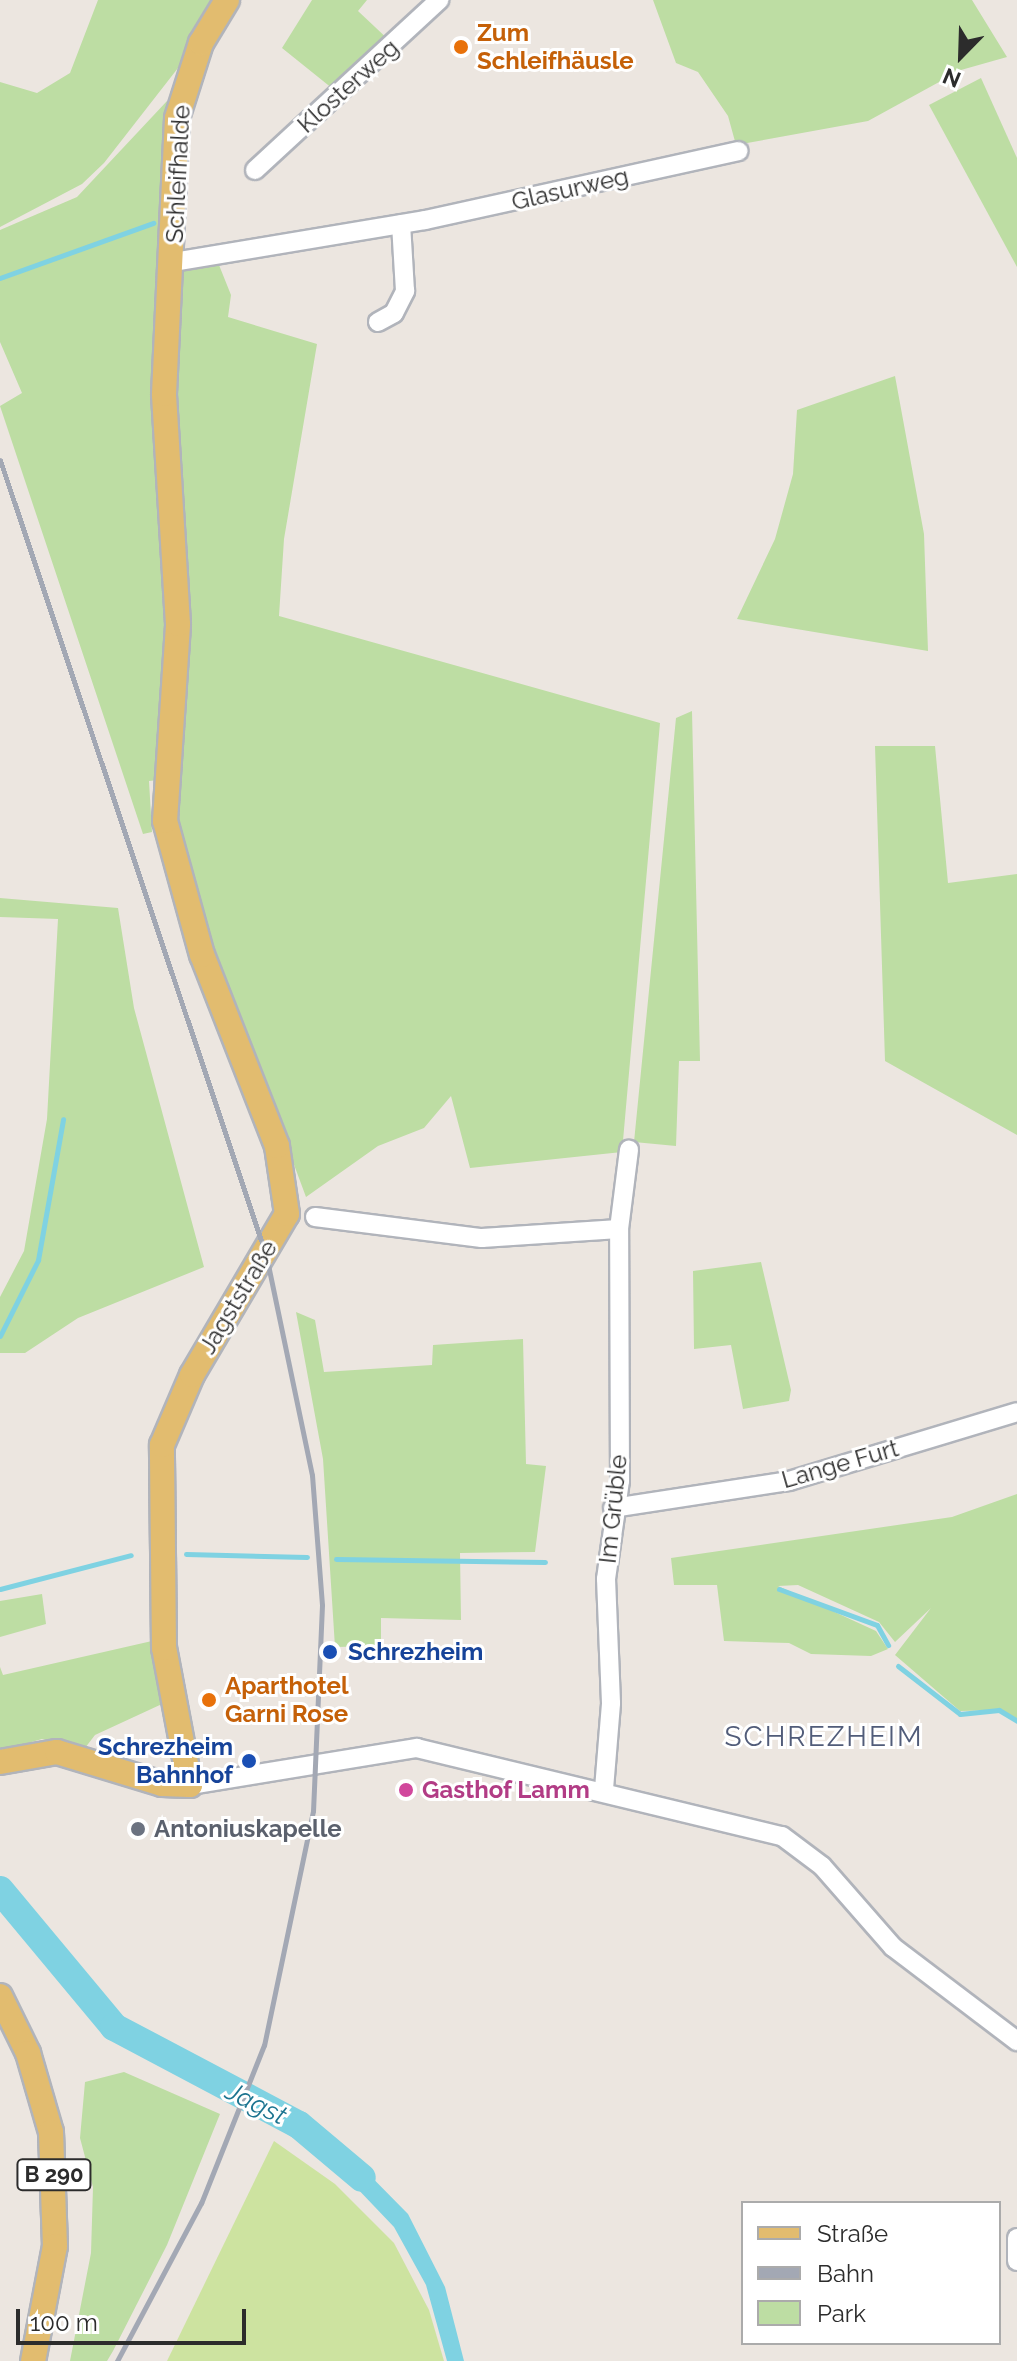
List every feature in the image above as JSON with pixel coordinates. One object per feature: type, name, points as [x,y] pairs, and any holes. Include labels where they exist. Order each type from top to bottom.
[{"type":"main road","name":"Schleifhalde","points":[[165,821],[178,624],[164,394],[184,88],[227,0]]},
{"type":"main road","name":"Jagststraße","points":[[165,821],[184,900],[277,1146],[289,1196],[266,1255],[192,1375],[162,1445],[164,1648],[190,1785]]},
{"type":"main road","points":[[0,1762],[57,1752],[162,1784],[190,1785]]},
{"type":"main road","name":"B 290","points":[[0,1996],[28,2053],[51,2132],[55,2246],[33,2361]]},
{"type":"street","name":"Klosterweg","points":[[255,170],[439,0]]},
{"type":"street","name":"Glasurweg","points":[[174,262],[401,224],[739,151]]},
{"type":"street","points":[[378,322],[394,313],[405,291],[401,224]]},
{"type":"street","name":"Im Grüble","points":[[604,1789],[613,1508],[620,1481],[619,1229],[629,1150]]},
{"type":"street","points":[[315,1217],[482,1238],[619,1229]]},
{"type":"street","name":"Lange Furt","points":[[613,1508],[789,1481],[1017,1412]]},
{"type":"street","points":[[190,1785],[417,1748],[604,1789],[782,1836],[822,1866],[893,1947],[1017,2041]]},
{"type":"street","points":[[1017,2238],[1017,2261]]},
{"type":"green space","points":[[98,0],[214,0],[178,68],[104,163],[82,184],[0,227],[0,82],[37,93],[70,73]]},
{"type":"green space","points":[[312,0],[367,0],[358,11],[392,43],[338,93],[282,48]]},
{"type":"green space","points":[[653,0],[972,0],[1007,57],[961,70],[868,121],[736,145],[728,116],[698,72],[676,63]]},
{"type":"green space","points":[[981,78],[1017,158],[1017,267],[929,105]]},
{"type":"green space","points":[[167,101],[168,634],[158,780],[149,781],[152,832],[143,834],[0,406],[22,393],[0,342],[0,230],[77,197]]},
{"type":"green space","points":[[217,260],[231,295],[228,317],[317,344],[284,539],[279,616],[660,723],[622,1152],[470,1168],[451,1096],[424,1128],[378,1146],[306,1197],[194,895],[177,818],[189,581],[176,456],[178,407],[170,405],[178,266]]},
{"type":"green space","points":[[895,376],[924,534],[928,651],[737,619],[775,539],[793,474],[797,410]]},
{"type":"green space","points":[[692,711],[700,1061],[679,1061],[676,1146],[634,1142],[676,718]]},
{"type":"green space","points":[[875,746],[935,746],[948,883],[1017,874],[1017,1135],[885,1061]]},
{"type":"green space","points":[[0,898],[118,908],[134,1008],[204,1267],[78,1318],[25,1353],[0,1353],[0,1297],[24,1251],[47,1119],[58,919],[0,917]]},
{"type":"green space","points":[[761,1262],[791,1390],[789,1401],[743,1409],[731,1345],[694,1349],[693,1271]]},
{"type":"green space","points":[[296,1312],[315,1320],[324,1372],[432,1365],[433,1345],[523,1339],[526,1464],[546,1466],[535,1552],[460,1553],[461,1620],[381,1618],[381,1646],[335,1647],[323,1459]]},
{"type":"green space","points":[[1017,1494],[1017,1721],[998,1710],[960,1711],[895,1655],[931,1608],[895,1642],[879,1622],[798,1585],[778,1586],[876,1631],[888,1649],[871,1656],[811,1654],[789,1643],[724,1641],[717,1585],[674,1585],[671,1558],[952,1517]]},
{"type":"green space","points":[[42,1594],[46,1624],[0,1637],[0,1601]]},
{"type":"green space","points":[[152,1641],[162,1704],[95,1735],[85,1748],[42,1739],[0,1751],[0,1667],[3,1675]]},
{"type":"green space","points":[[124,2072],[220,2114],[167,2245],[107,2361],[70,2361],[91,2253],[93,2187],[80,2138],[85,2082]]},
{"type":"green space","points":[[274,2141],[335,2184],[394,2243],[429,2310],[444,2361],[167,2361]]},
{"type":"water","points":[[337,2142],[408,2214],[445,2287],[464,2361],[447,2361],[426,2285],[394,2227],[332,2162]]},
{"type":"waterway","points":[[0,278],[153,223]]},
{"type":"waterway","points":[[0,1336],[38,1260],[63,1119]]},
{"type":"waterway","points":[[186,1554],[307,1557]]},
{"type":"waterway","points":[[0,1589],[131,1555]]},
{"type":"waterway","points":[[336,1559],[545,1562]]},
{"type":"waterway","points":[[779,1589],[877,1625],[888,1645]]},
{"type":"waterway","points":[[898,1666],[960,1714],[999,1710],[1017,1721]]},
{"type":"waterway","name":"Jagst","points":[[0,1890],[114,2027],[299,2125],[362,2178]]},
{"type":"railway","points":[[0,460],[266,1255],[312,1475],[322,1605],[313,1811],[264,2045],[201,2203],[117,2361]]},
{"type":"place","name":"Zum Schleifhäusle","points":[[461,47]]},
{"type":"place","name":"Schrezheim","points":[[330,1652]]},
{"type":"place","name":"Aparthotel Garni Rose","points":[[209,1700]]},
{"type":"place","name":"Schrezheim Bahnhof","points":[[249,1761]]},
{"type":"place","name":"Gasthof Lamm","points":[[406,1790]]},
{"type":"place","name":"Antoniuskapelle","points":[[138,1829]]},
{"type":"district","name":"SCHREZHEIM","points":[[824,1737]]}]
